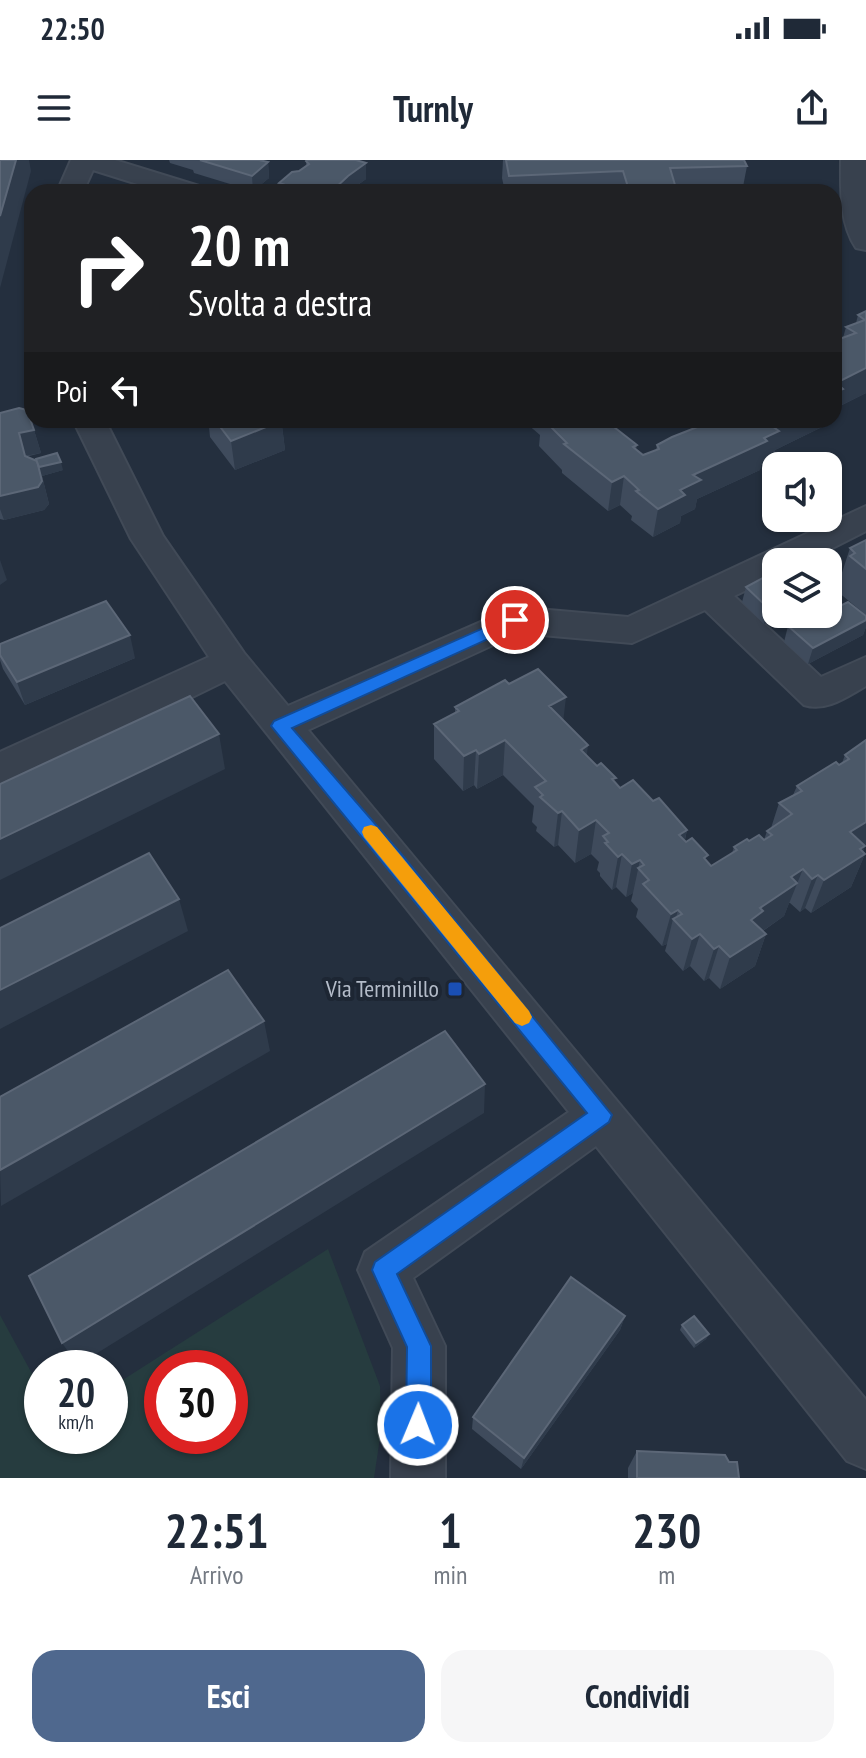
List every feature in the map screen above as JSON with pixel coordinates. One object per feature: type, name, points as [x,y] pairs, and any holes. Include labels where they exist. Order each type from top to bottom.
[{"type":"street","points":[[74,184],[86,160],[164,184]]},
{"type":"street","points":[[854,160],[854,205],[866,242]]},
{"type":"street","points":[[93,428],[148,539],[231,662],[280,726],[396,862],[866,1442]]},
{"type":"street","points":[[804,548],[866,517]]},
{"type":"street","points":[[280,726],[515,620],[632,630],[762,569]]},
{"type":"street","points":[[711,595],[817,695],[866,670]]},
{"type":"street","points":[[0,769],[112,720],[231,662]]},
{"type":"street","points":[[418,1478],[419,1346],[383,1270],[602,1115]]},
{"type":"green space","points":[[328,1249],[380,1386],[381,1431],[374,1478],[0,1478],[0,1315],[24,1359],[24,1454],[128,1454],[128,1377],[144,1366],[144,1454],[248,1454],[248,1350],[170,1350]]},
{"type":"building","points":[[0,160],[16,160],[0,216]]},
{"type":"building","points":[[200,160],[259,160],[268,162],[252,176]]},
{"type":"building","points":[[356,160],[366,163],[340,184],[279,183],[309,164],[306,161]]},
{"type":"building","points":[[506,160],[744,160],[747,166],[670,168],[675,184],[627,184],[623,171],[509,176]]},
{"type":"building","points":[[866,311],[866,368],[842,380],[842,338],[856,333],[846,327],[865,320],[858,315]]},
{"type":"building","points":[[24,409],[24,428],[34,430],[19,433],[25,456],[37,461],[42,481],[38,487],[0,496],[0,413]]},
{"type":"building","points":[[221,428],[264,428],[231,441]]},
{"type":"building","points":[[552,428],[615,428],[637,445],[633,447],[643,455],[659,449],[657,445],[672,437],[695,428],[775,428],[779,431],[764,438],[767,441],[693,475],[701,480],[680,490],[685,495],[658,509],[636,491],[639,490],[624,476],[612,482],[564,444],[567,443]]},
{"type":"building","points":[[57,453],[61,462],[39,467],[36,459]]},
{"type":"building","points":[[866,540],[866,569],[850,556],[855,553],[850,548]]},
{"type":"building","points":[[762,578],[762,602],[746,587]]},
{"type":"building","points":[[106,601],[130,635],[17,682],[0,655],[0,644]]},
{"type":"building","points":[[848,602],[866,616],[866,620],[813,648],[790,628],[842,628],[842,605]]},
{"type":"building","points":[[538,669],[566,697],[549,706],[588,745],[581,750],[597,766],[601,763],[616,778],[612,779],[620,788],[633,780],[653,801],[659,798],[687,830],[679,835],[686,842],[692,838],[708,855],[704,858],[711,866],[737,850],[734,847],[747,839],[749,841],[759,835],[764,840],[772,835],[767,831],[792,814],[779,803],[802,791],[797,786],[836,762],[839,765],[849,759],[845,755],[866,740],[866,822],[850,832],[865,846],[860,849],[865,854],[824,880],[818,875],[812,879],[803,869],[791,877],[797,883],[760,908],[763,911],[751,920],[766,934],[730,957],[719,946],[714,949],[700,934],[692,939],[673,919],[682,914],[678,910],[671,914],[643,884],[649,880],[638,868],[644,865],[640,860],[632,864],[622,854],[618,857],[605,843],[608,842],[603,836],[609,833],[596,820],[579,830],[562,811],[558,813],[540,797],[543,795],[535,787],[546,781],[505,740],[479,754],[476,750],[464,756],[434,724],[459,711],[455,707],[505,680],[509,684]]},
{"type":"building","points":[[190,696],[219,734],[0,839],[0,784]]},
{"type":"building","points":[[149,853],[179,899],[0,990],[0,928]]},
{"type":"building","points":[[228,970],[264,1021],[0,1170],[0,1097]]},
{"type":"building","points":[[445,1031],[485,1084],[62,1343],[29,1276]]},
{"type":"building","points":[[571,1277],[625,1316],[524,1458],[473,1417]]},
{"type":"building","points":[[694,1316],[709,1334],[696,1343],[682,1325]]},
{"type":"building","points":[[637,1451],[725,1455],[729,1462],[737,1462],[739,1478],[637,1478]]},
{"type":"slow traffic","points":[[371,832],[522,1017]]},
{"type":"place","name":"Via Terminillo","points":[[455,989]]},
{"type":"route","points":[[418,1425],[419,1346],[383,1270],[602,1115],[396,862],[280,726],[515,620]]}]
